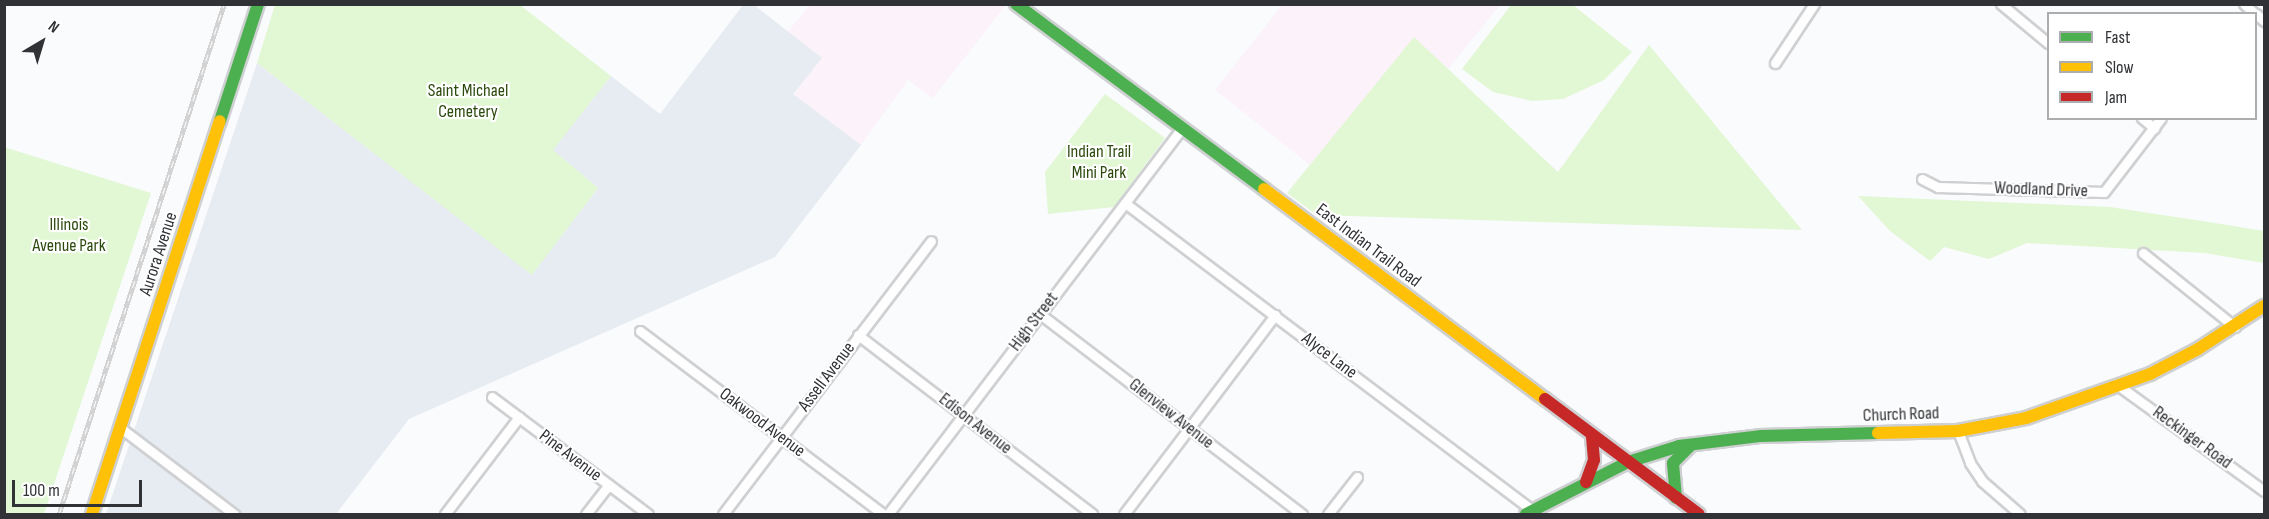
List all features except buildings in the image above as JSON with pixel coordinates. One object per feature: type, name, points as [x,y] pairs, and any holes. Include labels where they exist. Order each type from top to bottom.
[{"type":"main road","name":"Aurora Avenue","points":[[92,514],[122,429],[258,4]]},
{"type":"main road","name":"East Indian Trail Road","points":[[1016,4],[1181,130],[1699,514]]},
{"type":"main road","name":"Church Road","points":[[1532,513],[1586,482],[1628,462],[1691,444],[1761,436],[1958,431],[2026,418],[2150,374],[2235,327],[2265,306]]},
{"type":"main road","points":[[1586,482],[1593,461],[1592,435]]},
{"type":"main road","points":[[1676,498],[1673,463],[1691,444]]},
{"type":"street","points":[[1775,63],[1814,4]]},
{"type":"street","points":[[2007,6],[2047,41]]},
{"type":"street","points":[[2144,120],[2154,128]]},
{"type":"street","name":"Woodland Drive","points":[[1922,179],[1938,187],[2104,192],[2160,120]]},
{"type":"street","name":"High Street","points":[[888,514],[1181,130]]},
{"type":"street","name":"Alyce Lane","points":[[1125,203],[1532,513]]},
{"type":"street","name":"Assell Avenue","points":[[723,514],[931,241]]},
{"type":"street","points":[[2143,254],[2235,327]]},
{"type":"street","name":"Glenview Avenue","points":[[1040,314],[1302,514]]},
{"type":"street","points":[[1124,514],[1275,315]]},
{"type":"street","name":"Oakwood Avenue","points":[[640,331],[883,514]]},
{"type":"street","name":"Edison Avenue","points":[[858,335],[1092,514]]},
{"type":"street","name":"Reckinger Road","points":[[2119,386],[2265,491]]},
{"type":"street","name":"Pine Avenue","points":[[492,397],[648,514]]},
{"type":"street","points":[[445,514],[519,417]]},
{"type":"street","points":[[122,429],[234,514]]},
{"type":"street","points":[[1958,431],[1982,481],[2020,514]]},
{"type":"street","points":[[1328,514],[1357,477]]},
{"type":"street","points":[[586,514],[609,484]]},
{"type":"shaded area","points":[[743,5],[754,5],[822,58],[793,94],[861,145],[775,257],[409,419],[336,514],[106,514],[257,63],[532,274],[598,188],[552,150],[611,76],[660,114]]},
{"type":"shaded area","points":[[810,5],[1006,5],[933,98],[908,80],[861,145],[793,94],[788,31]]},
{"type":"shaded area","points":[[1282,5],[1500,5],[1448,69],[1414,38],[1310,165],[1215,90]]},
{"type":"green space","name":"Saint Michael Cemetery","points":[[275,5],[520,5],[611,76],[553,150],[598,188],[532,275],[257,63]]},
{"type":"green space","points":[[1511,5],[1573,5],[1632,52],[1604,80],[1563,99],[1532,101],[1493,92],[1462,69]]},
{"type":"green space","points":[[1414,37],[1558,172],[1649,45],[1802,230],[1317,215],[1287,193]]},
{"type":"green space","name":"Indian Trail Mini Park","points":[[1105,94],[1165,138],[1114,207],[1048,214],[1045,172]]},
{"type":"green space","name":"Illinois Avenue Park","points":[[4,147],[151,193],[44,514],[5,514]]},
{"type":"green space","points":[[1858,196],[2110,207],[2264,231],[2264,263],[2205,253],[2027,243],[1989,259],[1944,247],[1930,261],[1890,231]]},
{"type":"railway","points":[[59,514],[224,4]]},
{"type":"traffic: fast","points":[[220,121],[258,4]]},
{"type":"traffic: fast","points":[[1016,4],[1264,189]]},
{"type":"traffic: fast","points":[[1526,514],[1628,462],[1679,446],[1761,436],[1878,433]]},
{"type":"traffic: fast","points":[[1676,498],[1673,463],[1691,445]]},
{"type":"traffic: slow","points":[[92,514],[220,121]]},
{"type":"traffic: slow","points":[[1264,189],[1545,399]]},
{"type":"traffic: slow","points":[[1878,433],[1958,431],[2026,418],[2150,374],[2198,349],[2264,306]]},
{"type":"traffic: jam","points":[[1545,399],[1699,514]]},
{"type":"traffic: jam","points":[[1586,482],[1594,460],[1592,435]]}]
